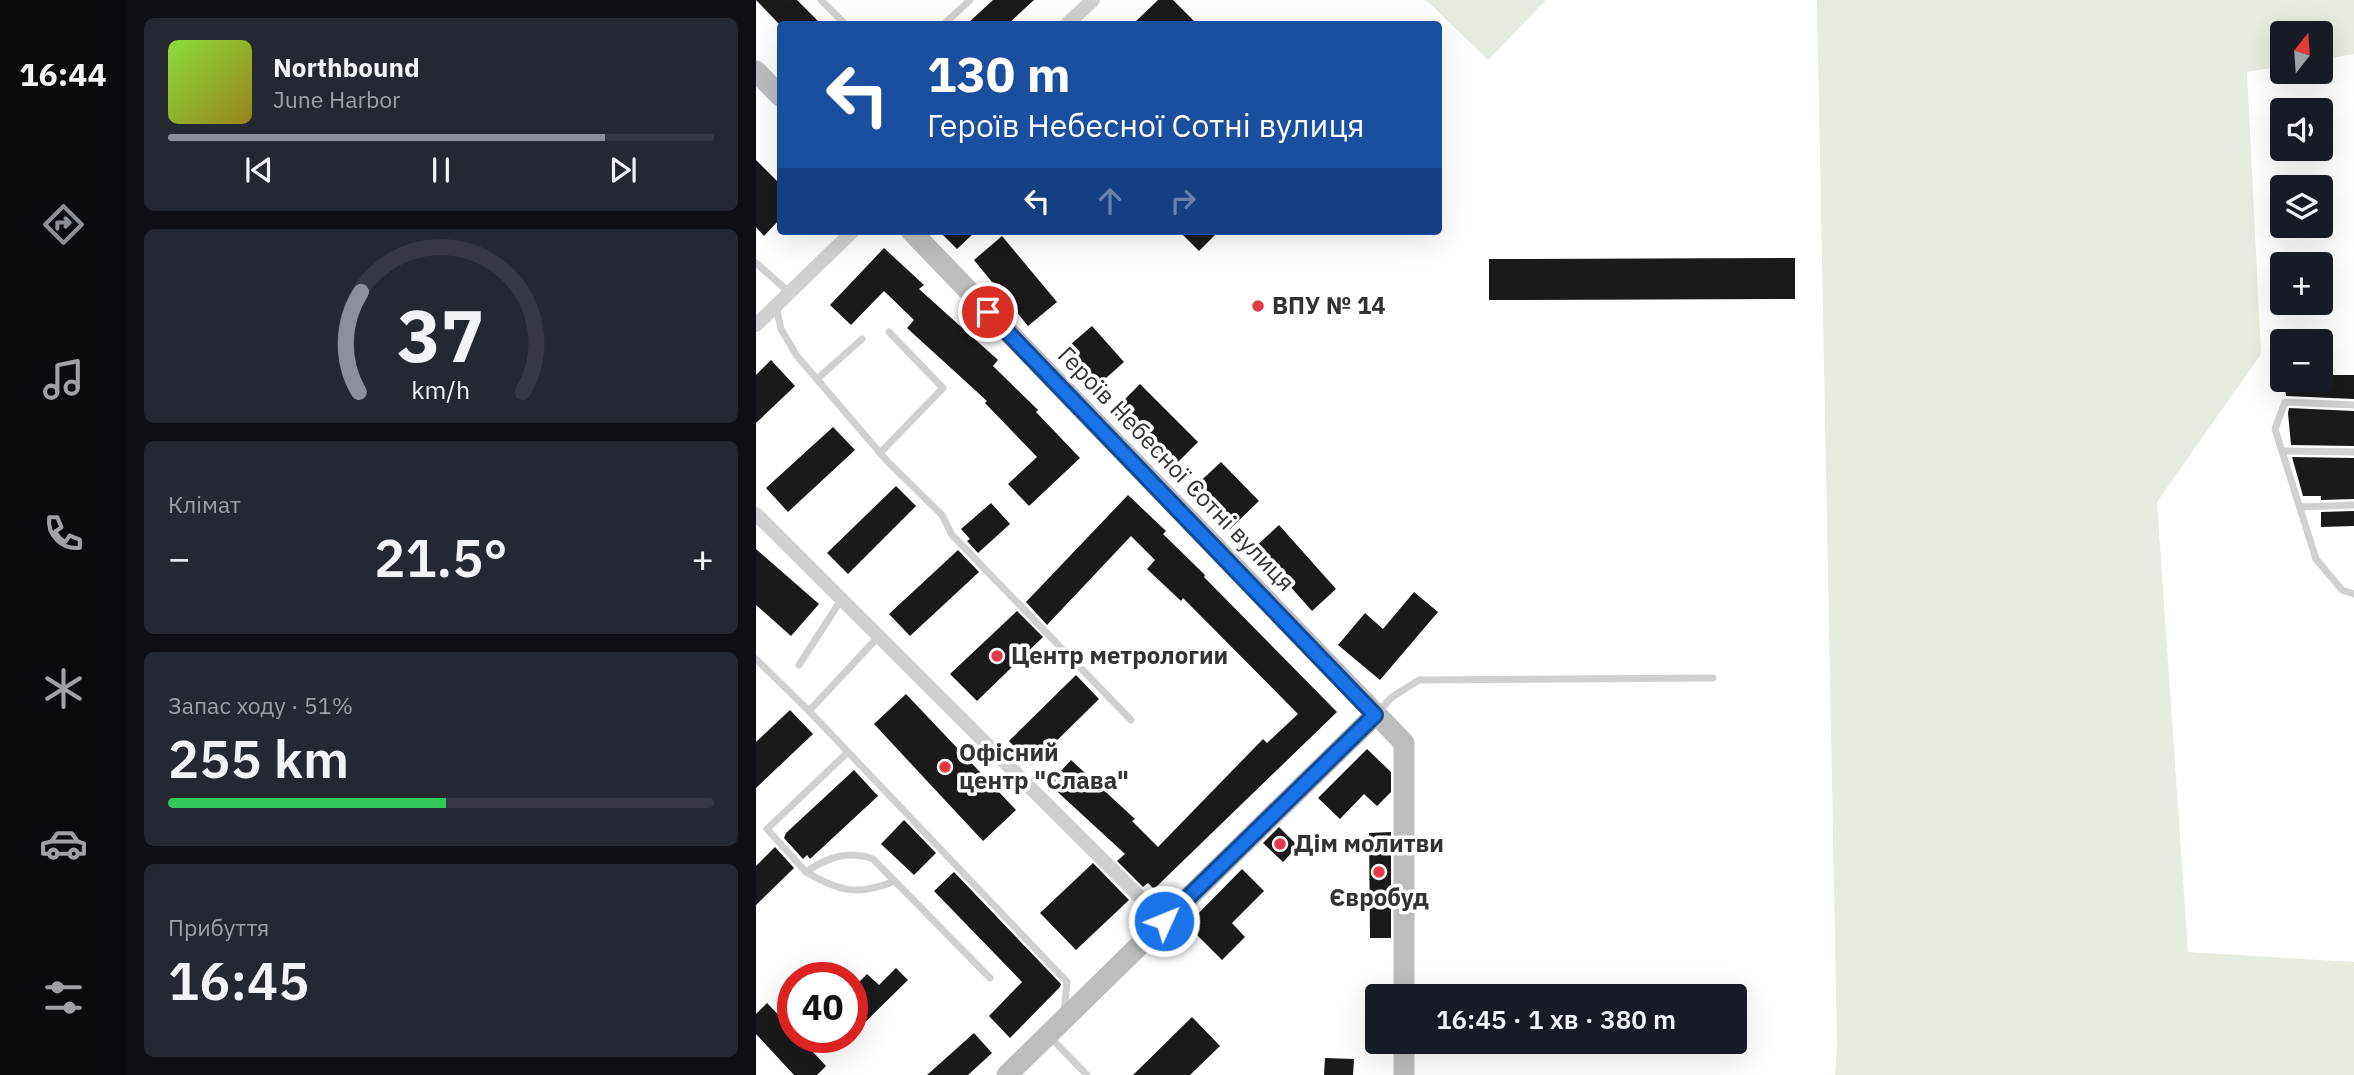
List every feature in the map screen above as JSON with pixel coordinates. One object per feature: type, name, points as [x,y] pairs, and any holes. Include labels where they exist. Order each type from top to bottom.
[{"type":"street","points":[[1070,21],[1093,0]]},
{"type":"street","points":[[756,71],[777,93]]},
{"type":"street","points":[[756,325],[849,235]]},
{"type":"street","name":"Героїв Небесної Сотні вулиця","points":[[915,235],[1404,743],[1404,984]]},
{"type":"street","points":[[756,514],[1164,921]]},
{"type":"street","points":[[1007,1075],[1375,715]]},
{"type":"street","points":[[1404,1054],[1404,1075]]},
{"type":"lane","points":[[821,0],[842,21]]},
{"type":"lane","points":[[947,21],[970,0]]},
{"type":"lane","points":[[756,263],[790,293]]},
{"type":"lane","points":[[776,305],[781,329],[797,356],[880,453],[942,515],[952,535],[1131,720]]},
{"type":"lane","points":[[880,453],[943,388],[889,332]]},
{"type":"lane","points":[[817,379],[862,340]]},
{"type":"lane","points":[[2354,405],[2285,402],[2275,429],[2316,559],[2342,590],[2354,594]]},
{"type":"lane","points":[[2283,451],[2354,452]]},
{"type":"lane","points":[[2300,507],[2354,505]]},
{"type":"lane","points":[[799,665],[842,599]]},
{"type":"lane","points":[[809,711],[879,636]]},
{"type":"lane","points":[[756,659],[809,711],[1067,982],[1064,1019]]},
{"type":"lane","points":[[1375,715],[1392,697],[1419,680],[1713,678]]},
{"type":"lane","points":[[848,752],[767,829],[806,872],[836,887],[857,891],[872,890],[895,881]]},
{"type":"lane","points":[[806,872],[841,855],[859,854],[873,859],[990,978]]},
{"type":"lane","points":[[1048,1035],[1087,1075]]},
{"type":"shaded area","points":[[1426,0],[1546,0],[1488,60]]},
{"type":"shaded area","points":[[1817,0],[2354,0],[2354,54],[2333,58],[2333,21],[2270,21],[2270,68],[2247,72],[2261,354],[2157,502],[2188,952],[2354,962],[2354,1075],[1835,1075],[1837,1045]]},
{"type":"building","points":[[756,0],[797,0],[818,21],[777,21]]},
{"type":"building","points":[[993,0],[1034,0],[1011,21],[970,21]]},
{"type":"building","points":[[1158,0],[1173,0],[1194,21],[1136,21]]},
{"type":"building","points":[[756,160],[777,181],[777,222],[764,236],[756,227]]},
{"type":"building","points":[[943,235],[972,235],[957,249]]},
{"type":"building","points":[[1183,235],[1215,235],[1199,251]]},
{"type":"building","points":[[1002,236],[1057,302],[1028,326],[974,260]]},
{"type":"building","points":[[884,248],[924,285],[919,289],[998,360],[993,366],[1038,410],[1036,412],[1080,458],[1029,506],[1008,484],[1037,457],[985,403],[987,401],[907,328],[914,320],[884,291],[851,325],[830,305]]},
{"type":"building","points":[[1795,258],[1795,299],[1489,300],[1489,259]]},
{"type":"building","points":[[1092,326],[1124,362],[1096,387],[1064,350]]},
{"type":"building","points":[[771,360],[795,386],[756,423],[756,375]]},
{"type":"building","points":[[2333,375],[2354,375],[2354,399],[2286,396],[2286,392],[2333,392]]},
{"type":"building","points":[[1140,384],[1198,442],[1170,470],[1112,412]]},
{"type":"building","points":[[2289,408],[2354,411],[2354,446],[2291,445]]},
{"type":"building","points":[[833,427],[855,450],[788,512],[766,488]]},
{"type":"building","points":[[2292,457],[2354,458],[2354,499],[2321,500],[2321,496],[2303,496]]},
{"type":"building","points":[[1221,462],[1259,501],[1230,529],[1192,489]]},
{"type":"building","points":[[896,486],[916,506],[848,574],[827,553]]},
{"type":"building","points":[[1128,495],[1166,531],[1163,534],[1337,712],[1154,889],[1148,883],[1143,887],[1117,861],[1125,854],[1049,784],[1071,760],[1135,819],[1132,821],[1158,847],[1263,739],[1267,743],[1298,714],[1183,598],[1181,601],[1147,569],[1155,560],[1131,536],[1047,625],[1026,602]]},
{"type":"building","points":[[991,503],[1010,524],[978,553],[961,529]]},
{"type":"building","points":[[2354,511],[2354,526],[2321,527],[2321,512]]},
{"type":"building","points":[[1279,525],[1336,589],[1312,611],[1255,547]]},
{"type":"building","points":[[756,549],[819,604],[791,636],[756,605]]},
{"type":"building","points":[[958,550],[979,572],[910,636],[889,614]]},
{"type":"building","points":[[1414,592],[1438,612],[1380,680],[1338,645],[1365,613],[1383,629]]},
{"type":"building","name":"Центр метрологии","points":[[1017,611],[1043,637],[977,701],[950,674]]},
{"type":"building","points":[[1076,675],[1099,699],[1032,765],[1009,741]]},
{"type":"building","name":"Офісний центр \"Слава\"","points":[[906,694],[1016,810],[983,841],[874,724]]},
{"type":"building","points":[[790,710],[813,734],[756,788],[756,742]]},
{"type":"building","points":[[1367,749],[1391,772],[1391,792],[1377,806],[1364,794],[1340,819],[1318,798]]},
{"type":"building","points":[[854,770],[878,796],[810,859],[807,855],[803,859],[784,838],[786,833]]},
{"type":"building","points":[[904,820],[936,853],[914,875],[881,844]]},
{"type":"building","name":"Дім молитви","points":[[1279,827],[1298,846],[1283,862],[1263,843]]},
{"type":"building","points":[[1391,832],[1391,938],[1370,938],[1369,833]]},
{"type":"building","points":[[775,847],[794,868],[756,905],[756,866]]},
{"type":"building","points":[[1093,863],[1129,900],[1076,950],[1040,913]]},
{"type":"building","points":[[1242,869],[1264,891],[1232,923],[1245,937],[1222,960],[1187,925]]},
{"type":"building","points":[[954,872],[1061,984],[1010,1038],[989,1016],[1022,982],[934,891]]},
{"type":"building","points":[[896,968],[908,980],[868,1019],[868,975],[879,985]]},
{"type":"building","points":[[767,1003],[777,1013],[777,1053],[814,1053],[826,1066],[817,1075],[794,1075],[756,1034],[756,1014]]},
{"type":"building","points":[[1192,1017],[1220,1046],[1190,1075],[1133,1075]]},
{"type":"building","points":[[974,1033],[992,1053],[968,1075],[927,1075]]},
{"type":"building","points":[[1325,1058],[1354,1059],[1353,1075],[1324,1075]]},
{"type":"place","name":"ВПУ № 14","points":[[1258,306]]},
{"type":"place","name":"Центр метрологии","points":[[997,656]]},
{"type":"place","name":"Офісний центр \"Слава\"","points":[[945,767]]},
{"type":"place","name":"Дім молитви","points":[[1280,844]]},
{"type":"place","name":"Євробуд","points":[[1379,872]]},
{"type":"route","points":[[988,312],[1375,715],[1164,921]]}]
